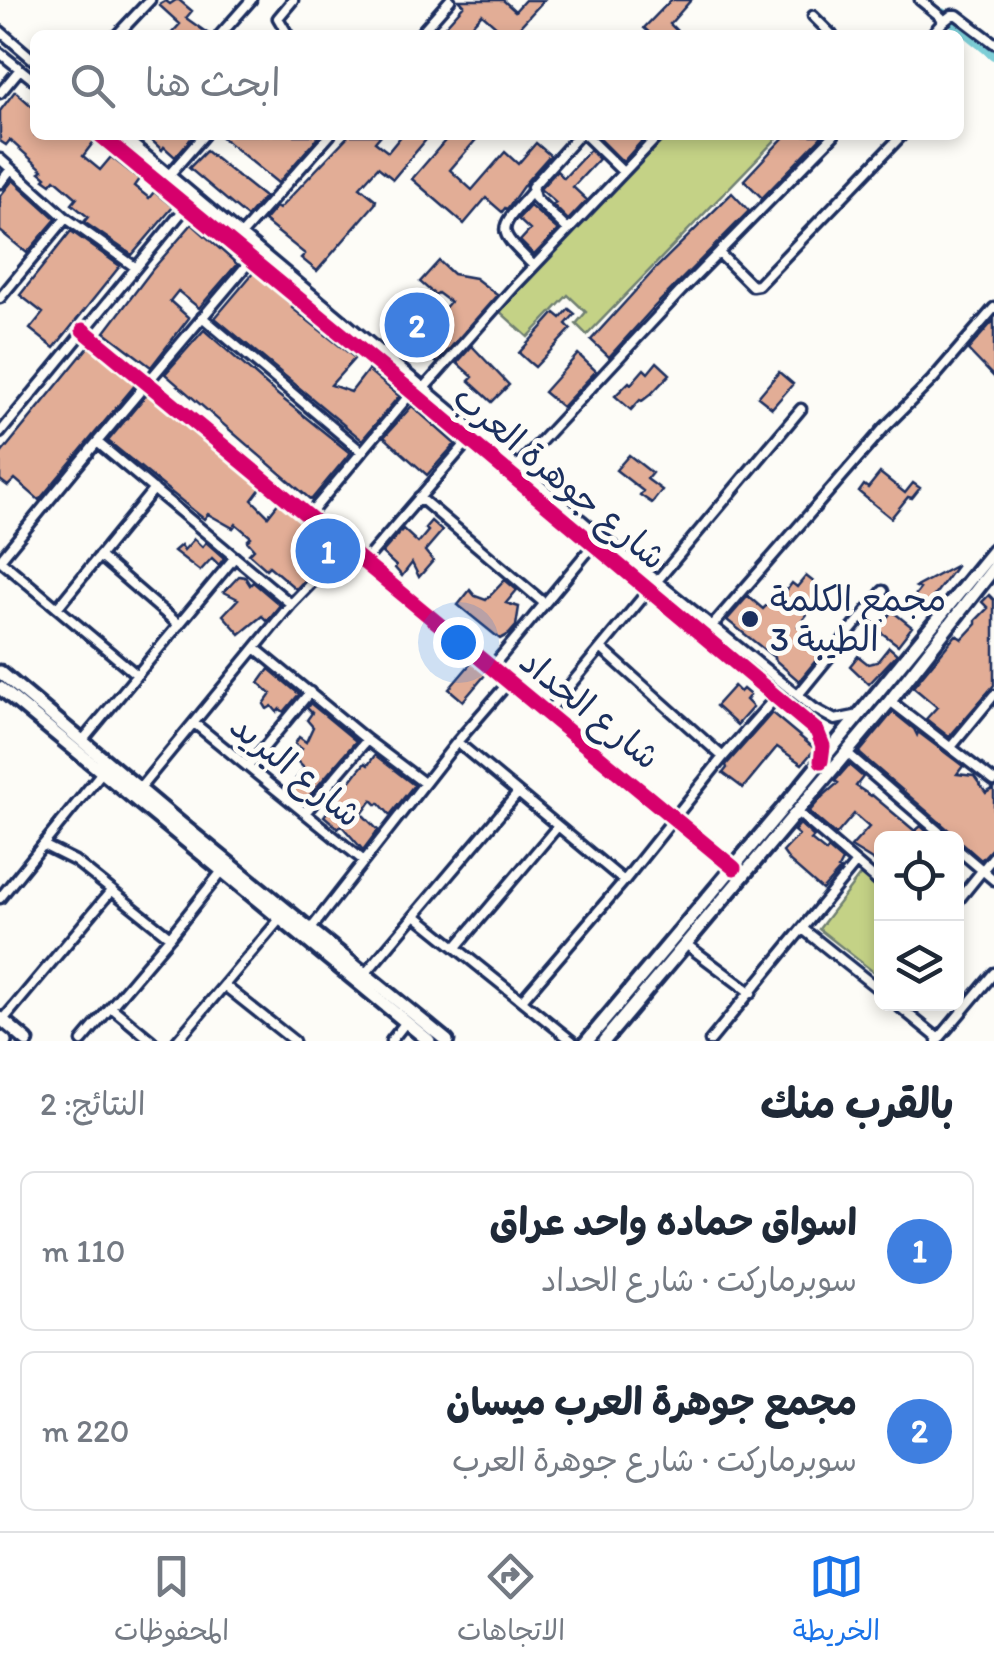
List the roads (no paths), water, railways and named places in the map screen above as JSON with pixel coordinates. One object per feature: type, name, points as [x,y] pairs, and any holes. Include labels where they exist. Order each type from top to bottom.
[{"type":"street","points":[[122,30],[150,0]]},
{"type":"street","points":[[224,30],[251,0]]},
{"type":"street","points":[[285,30],[278,18],[293,0]]},
{"type":"street","points":[[423,30],[450,0]]},
{"type":"street","points":[[920,0],[947,19]]},
{"type":"street","points":[[813,16],[827,30]]},
{"type":"street","points":[[936,30],[947,19],[957,16],[994,43]]},
{"type":"street","points":[[0,32],[30,57]]},
{"type":"street","points":[[0,53],[30,77]]},
{"type":"street","points":[[0,93],[20,68]]},
{"type":"street","name":"شارع جوهرة العرب","points":[[106,140],[817,730],[823,742],[821,761]]},
{"type":"street","name":"شارع جوهرة العرب","points":[[131,140],[657,582],[798,695],[828,718],[860,714]]},
{"type":"street","points":[[169,175],[200,140]]},
{"type":"street","points":[[241,235],[326,140]]},
{"type":"street","points":[[534,266],[505,237],[503,229],[532,192],[535,181],[577,140]]},
{"type":"street","points":[[588,140],[623,172]]},
{"type":"street","points":[[425,387],[654,140]]},
{"type":"street","points":[[518,466],[829,140]]},
{"type":"street","points":[[718,253],[752,286],[758,285],[895,140]]},
{"type":"street","points":[[0,160],[66,218],[135,267]]},
{"type":"street","points":[[0,183],[12,169]]},
{"type":"street","points":[[532,192],[568,230]]},
{"type":"street","points":[[0,433],[186,207]]},
{"type":"street","points":[[0,298],[66,218]]},
{"type":"street","points":[[137,675],[0,560],[251,260]]},
{"type":"street","points":[[712,626],[994,308]]},
{"type":"street","points":[[202,318],[362,452]]},
{"type":"street","name":"شارع الحداد","points":[[83,330],[734,868]]},
{"type":"street","points":[[310,516],[412,392]]},
{"type":"street","points":[[657,582],[801,409]]},
{"type":"street","points":[[364,562],[469,440]]},
{"type":"street","points":[[97,442],[291,604]]},
{"type":"street","points":[[57,608],[154,489]]},
{"type":"street","points":[[420,498],[544,604]]},
{"type":"street","points":[[492,667],[594,544]]},
{"type":"street","points":[[140,788],[291,604],[346,547]]},
{"type":"street","points":[[681,941],[734,868],[994,550]]},
{"type":"street","points":[[99,556],[179,625]]},
{"type":"street","points":[[82,740],[235,557]]},
{"type":"street","points":[[604,1041],[664,961],[797,812],[994,568]]},
{"type":"street","points":[[548,713],[648,591]]},
{"type":"street","points":[[798,695],[883,591]]},
{"type":"street","points":[[946,608],[950,614],[958,614]]},
{"type":"street","points":[[927,632],[936,631],[939,638]]},
{"type":"street","points":[[255,648],[424,783]]},
{"type":"street","points":[[602,649],[723,757]]},
{"type":"street","points":[[0,672],[140,788],[178,829]]},
{"type":"street","points":[[311,929],[457,742],[510,682]]},
{"type":"street","points":[[0,688],[102,772],[311,929],[447,1041]]},
{"type":"street","points":[[248,767],[310,692]]},
{"type":"street","points":[[952,747],[994,695]]},
{"type":"street","points":[[522,1000],[776,696]]},
{"type":"street","points":[[890,701],[994,781]]},
{"type":"street","name":"شارع البريد","points":[[194,723],[364,861]]},
{"type":"street","points":[[305,813],[368,740]]},
{"type":"street","points":[[457,742],[624,881]]},
{"type":"street","points":[[846,752],[938,831]]},
{"type":"street","points":[[0,898],[102,772]]},
{"type":"street","points":[[366,974],[518,793]]},
{"type":"street","points":[[797,812],[874,879]]},
{"type":"street","points":[[457,946],[558,826]]},
{"type":"street","points":[[43,845],[76,861],[170,937]]},
{"type":"street","points":[[200,846],[222,870],[429,1041]]},
{"type":"street","points":[[964,855],[994,880]]},
{"type":"street","points":[[964,892],[994,856]]},
{"type":"street","points":[[710,1041],[856,864]]},
{"type":"street","points":[[82,1041],[222,870]]},
{"type":"street","points":[[0,879],[9,887]]},
{"type":"street","points":[[27,1041],[1,1019],[111,891]]},
{"type":"street","points":[[416,914],[572,1041]]},
{"type":"street","points":[[177,1041],[280,918]]},
{"type":"street","points":[[803,929],[874,986]]},
{"type":"street","points":[[681,941],[751,993]]},
{"type":"street","points":[[587,1041],[664,961]]},
{"type":"street","points":[[904,1011],[938,1040],[994,973]]},
{"type":"street","points":[[225,986],[294,1041]]},
{"type":"street","points":[[111,1007],[152,1041]]},
{"type":"street","points":[[391,1041],[406,1022]]},
{"type":"waterway","points":[[942,13],[963,30]]},
{"type":"waterway","points":[[964,31],[994,55]]},
{"type":"place","name":"مجمع جوهرة العرب ميسان","points":[[417,325]]},
{"type":"place","name":"اسواق حماده واحد عراق","points":[[328,551]]},
{"type":"place","name":"مجمع الكلمة الطيبة 3","points":[[750,619]]}]
